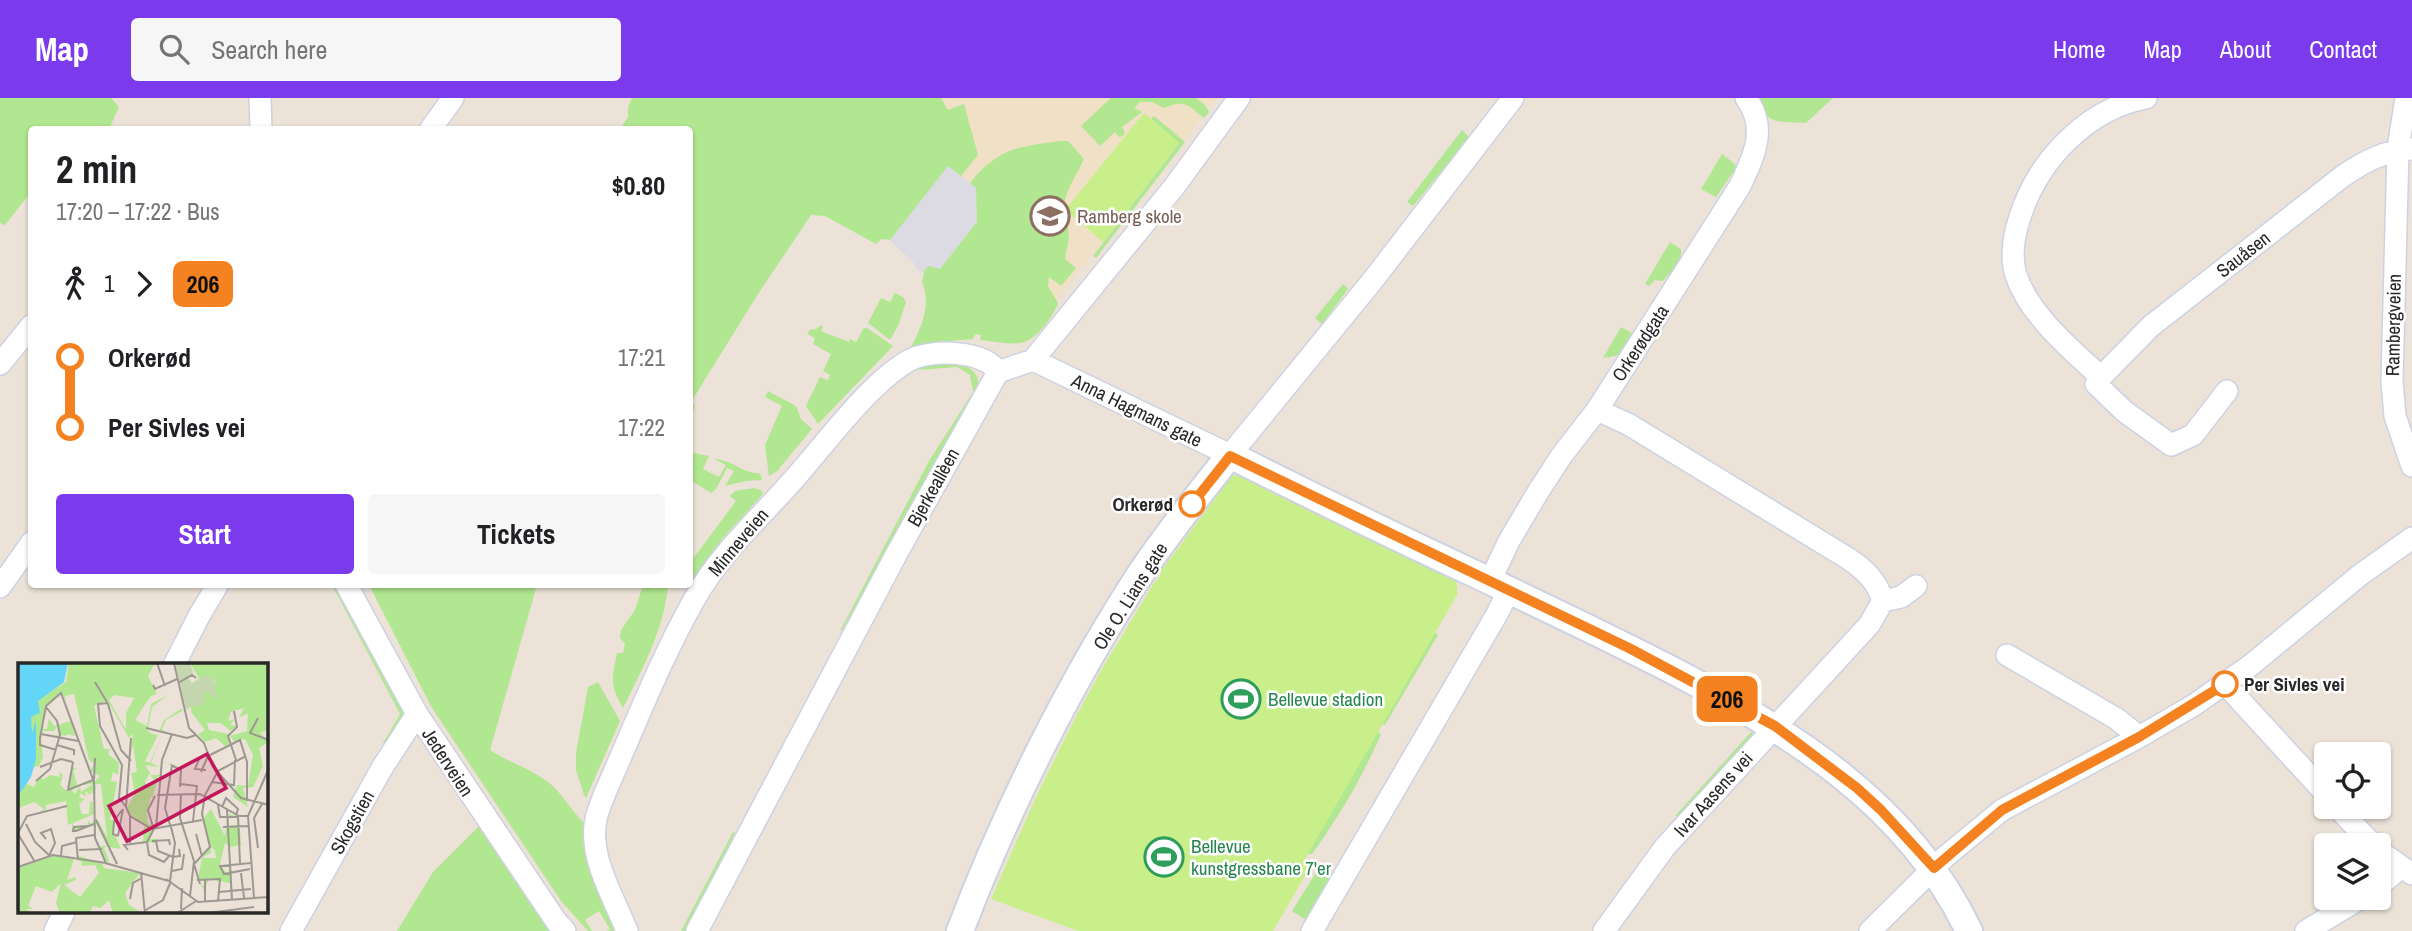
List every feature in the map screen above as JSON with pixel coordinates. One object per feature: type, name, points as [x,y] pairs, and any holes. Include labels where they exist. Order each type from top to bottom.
[{"type":"street","points":[[260,98],[261,126]]},
{"type":"street","points":[[433,126],[453,98]]},
{"type":"street","points":[[998,372],[1033,360],[1174,187],[1239,98]]},
{"type":"street","name":"Ole O. Lians gate","points":[[960,931],[981,878],[1038,756],[1114,616],[1174,527],[1373,279],[1513,98]]},
{"type":"street","name":"Orkerødgata","points":[[1312,931],[1497,614],[1499,585],[1509,541],[1562,455],[1597,410],[1740,186],[1752,160],[1758,136],[1756,113],[1746,98]]},
{"type":"street","points":[[2147,98],[2108,111],[2079,130],[2037,176],[2015,231],[2013,263],[2030,302],[2066,345],[2101,377],[2096,384],[2124,411],[2171,445],[2193,435],[2227,391]]},
{"type":"street","name":"Rambergveien","points":[[2406,98],[2392,382],[2395,416],[2412,466]]},
{"type":"street","name":"Sauåsen","points":[[2101,377],[2151,326],[2333,184],[2362,163],[2405,149]]},
{"type":"street","points":[[0,364],[28,330]]},
{"type":"street","name":"Minneveien","points":[[627,931],[598,859],[594,833],[596,819],[605,793],[675,638],[694,599],[714,567],[854,410],[883,381],[911,359],[937,354],[964,354],[989,361],[998,372]]},
{"type":"street","name":"Anna Hagmans gate","points":[[1033,360],[1653,660],[1775,726],[1857,788],[1881,810],[1934,868],[1969,931]]},
{"type":"street","name":"Bjerkeallèen","points":[[697,931],[903,541],[998,372]]},
{"type":"street","points":[[1597,410],[1628,424],[1849,559],[1865,570],[1875,582],[1883,601],[1901,597],[1916,586]]},
{"type":"street","points":[[1870,931],[1934,868],[2002,810],[2139,737],[2225,684],[2360,575],[2412,538]]},
{"type":"street","points":[[0,587],[28,548]]},
{"type":"street","points":[[175,663],[216,588]]},
{"type":"street","name":"Jederveien","points":[[348,588],[417,714],[488,822],[565,931]]},
{"type":"street","name":"Ivar Aasens vei","points":[[1604,931],[1665,847],[1870,625],[1883,601]]},
{"type":"street","points":[[2007,655],[2117,719],[2139,737]]},
{"type":"street","points":[[2225,684],[2314,781]]},
{"type":"street","name":"Skogstien","points":[[291,931],[382,768],[417,714]]},
{"type":"street","points":[[2348,819],[2361,833]]},
{"type":"street","points":[[2391,859],[2407,870],[2391,879]]},
{"type":"street","points":[[2306,931],[2341,910]]},
{"type":"street","points":[[55,931],[63,914]]},
{"type":"shaded area","name":"Ramberg skole","points":[[941,98],[1217,98],[1054,304],[940,269],[977,222],[976,188],[961,176],[978,155],[964,104],[948,110]]},
{"type":"shaded area","points":[[948,165],[976,187],[977,222],[940,269],[925,269],[924,273],[916,269],[914,263],[890,240]]},
{"type":"green space","points":[[0,98],[111,98],[119,107],[110,126],[28,126],[28,196],[5,225],[0,223]]},
{"type":"green space","points":[[632,98],[941,98],[948,110],[964,104],[978,155],[961,176],[948,166],[890,240],[881,239],[876,244],[825,216],[811,215],[693,399],[693,126],[622,126],[628,117]]},
{"type":"green space","points":[[1111,98],[1196,98],[1209,112],[1204,118],[1182,104],[1164,108],[1152,102],[1140,102],[1134,108],[1142,112],[1122,127],[1125,132],[1123,136],[1119,137],[1115,132],[1100,146],[1081,126]]},
{"type":"green space","points":[[1753,98],[1833,98],[1806,123],[1781,122],[1769,118]]},
{"type":"green space","points":[[1144,113],[1179,143],[1103,242],[1065,210]]},
{"type":"green space","points":[[1154,116],[1185,142],[1096,258],[1093,256],[1179,143],[1151,119]]},
{"type":"green space","points":[[1462,130],[1469,137],[1413,206],[1407,202]]},
{"type":"green space","points":[[1068,141],[1084,159],[1068,192],[1065,210],[1063,212],[1057,207],[1046,221],[1056,228],[1066,215],[1069,237],[1065,259],[1076,268],[1061,286],[1049,277],[1048,286],[1058,303],[1048,321],[1032,338],[1020,343],[980,340],[981,335],[975,334],[973,339],[935,342],[912,352],[910,349],[925,308],[922,282],[925,269],[929,266],[940,269],[977,222],[976,188],[970,183],[990,163],[1010,151]]},
{"type":"green space","points":[[1722,154],[1735,164],[1736,168],[1716,197],[1701,189]]},
{"type":"green space","points":[[1670,242],[1681,249],[1678,262],[1663,281],[1655,280],[1649,286],[1645,284]]},
{"type":"green space","points":[[1343,284],[1348,289],[1322,324],[1315,318]]},
{"type":"green space","points":[[895,293],[906,302],[890,340],[868,323],[881,298],[890,302]]},
{"type":"green space","points":[[821,325],[821,331],[849,342],[850,339],[856,342],[864,328],[867,328],[893,346],[818,424],[806,406],[820,377],[828,380],[830,375],[823,371],[831,354],[813,344],[815,338],[807,334]]},
{"type":"green space","points":[[1621,327],[1633,334],[1620,355],[1603,358]]},
{"type":"green space","points":[[946,363],[965,366],[975,373],[977,391],[840,631],[929,461],[973,392],[970,375],[957,367],[918,370],[922,366]]},
{"type":"green space","points":[[768,391],[796,406],[801,419],[812,429],[777,471],[769,476],[765,445],[782,406],[765,397]]},
{"type":"green space","points":[[693,453],[709,456],[703,469],[719,477],[726,465],[714,459],[726,461],[749,472],[760,473],[762,480],[725,486],[734,471],[727,468],[711,493],[693,482]]},
{"type":"green space","name":"Bellevue stadion","points":[[1242,474],[1454,577],[1457,584],[1457,595],[1305,859],[1309,869],[1273,931],[1078,931],[991,899],[1038,793],[1099,674],[1161,571],[1232,476]]},
{"type":"green space","points":[[754,488],[761,490],[763,494],[722,539],[693,580],[693,559],[736,501],[730,496],[735,491]]},
{"type":"green space","points":[[334,588],[341,588],[406,716],[387,745],[383,743],[400,714]]},
{"type":"green space","points":[[371,588],[536,588],[490,750],[548,782],[588,826],[621,931],[607,931],[610,929],[599,911],[585,920],[592,931],[588,931],[561,901],[432,708]]},
{"type":"green space","points":[[642,588],[668,588],[652,648],[623,708],[615,693],[614,670],[617,653],[623,653],[625,644],[620,638],[621,630],[635,610]]},
{"type":"green space","points":[[1435,632],[1438,635],[1385,725],[1375,720]]},
{"type":"green space","points":[[598,682],[620,721],[586,798],[576,770],[576,753],[588,687]]},
{"type":"green space","points":[[1374,730],[1381,734],[1374,750],[1341,811],[1312,854],[1308,854],[1305,859],[1309,869],[1301,862]]},
{"type":"green space","points":[[1752,731],[1753,735],[1682,816],[1675,816]]},
{"type":"green space","points":[[479,826],[556,931],[397,931],[433,872]]},
{"type":"green space","points":[[733,832],[735,833],[685,931],[681,931]]},
{"type":"green space","points":[[1317,871],[1332,880],[1308,921],[1292,911]]},
{"type":"bus line","name":"206","points":[[1192,504],[1230,456],[1629,648],[1775,726],[1857,788],[1934,868],[2002,810],[2139,737],[2225,684]]},
{"type":"place","name":"Ramberg skole","points":[[1050,216]]},
{"type":"place","name":"Orkerød","points":[[1192,504]]},
{"type":"place","name":"Per Sivles vei","points":[[2225,684]]},
{"type":"place","name":"Bellevue stadion","points":[[1241,699]]},
{"type":"place","name":"Bellevue kunstgressbane 7'er","points":[[1164,857]]}]
